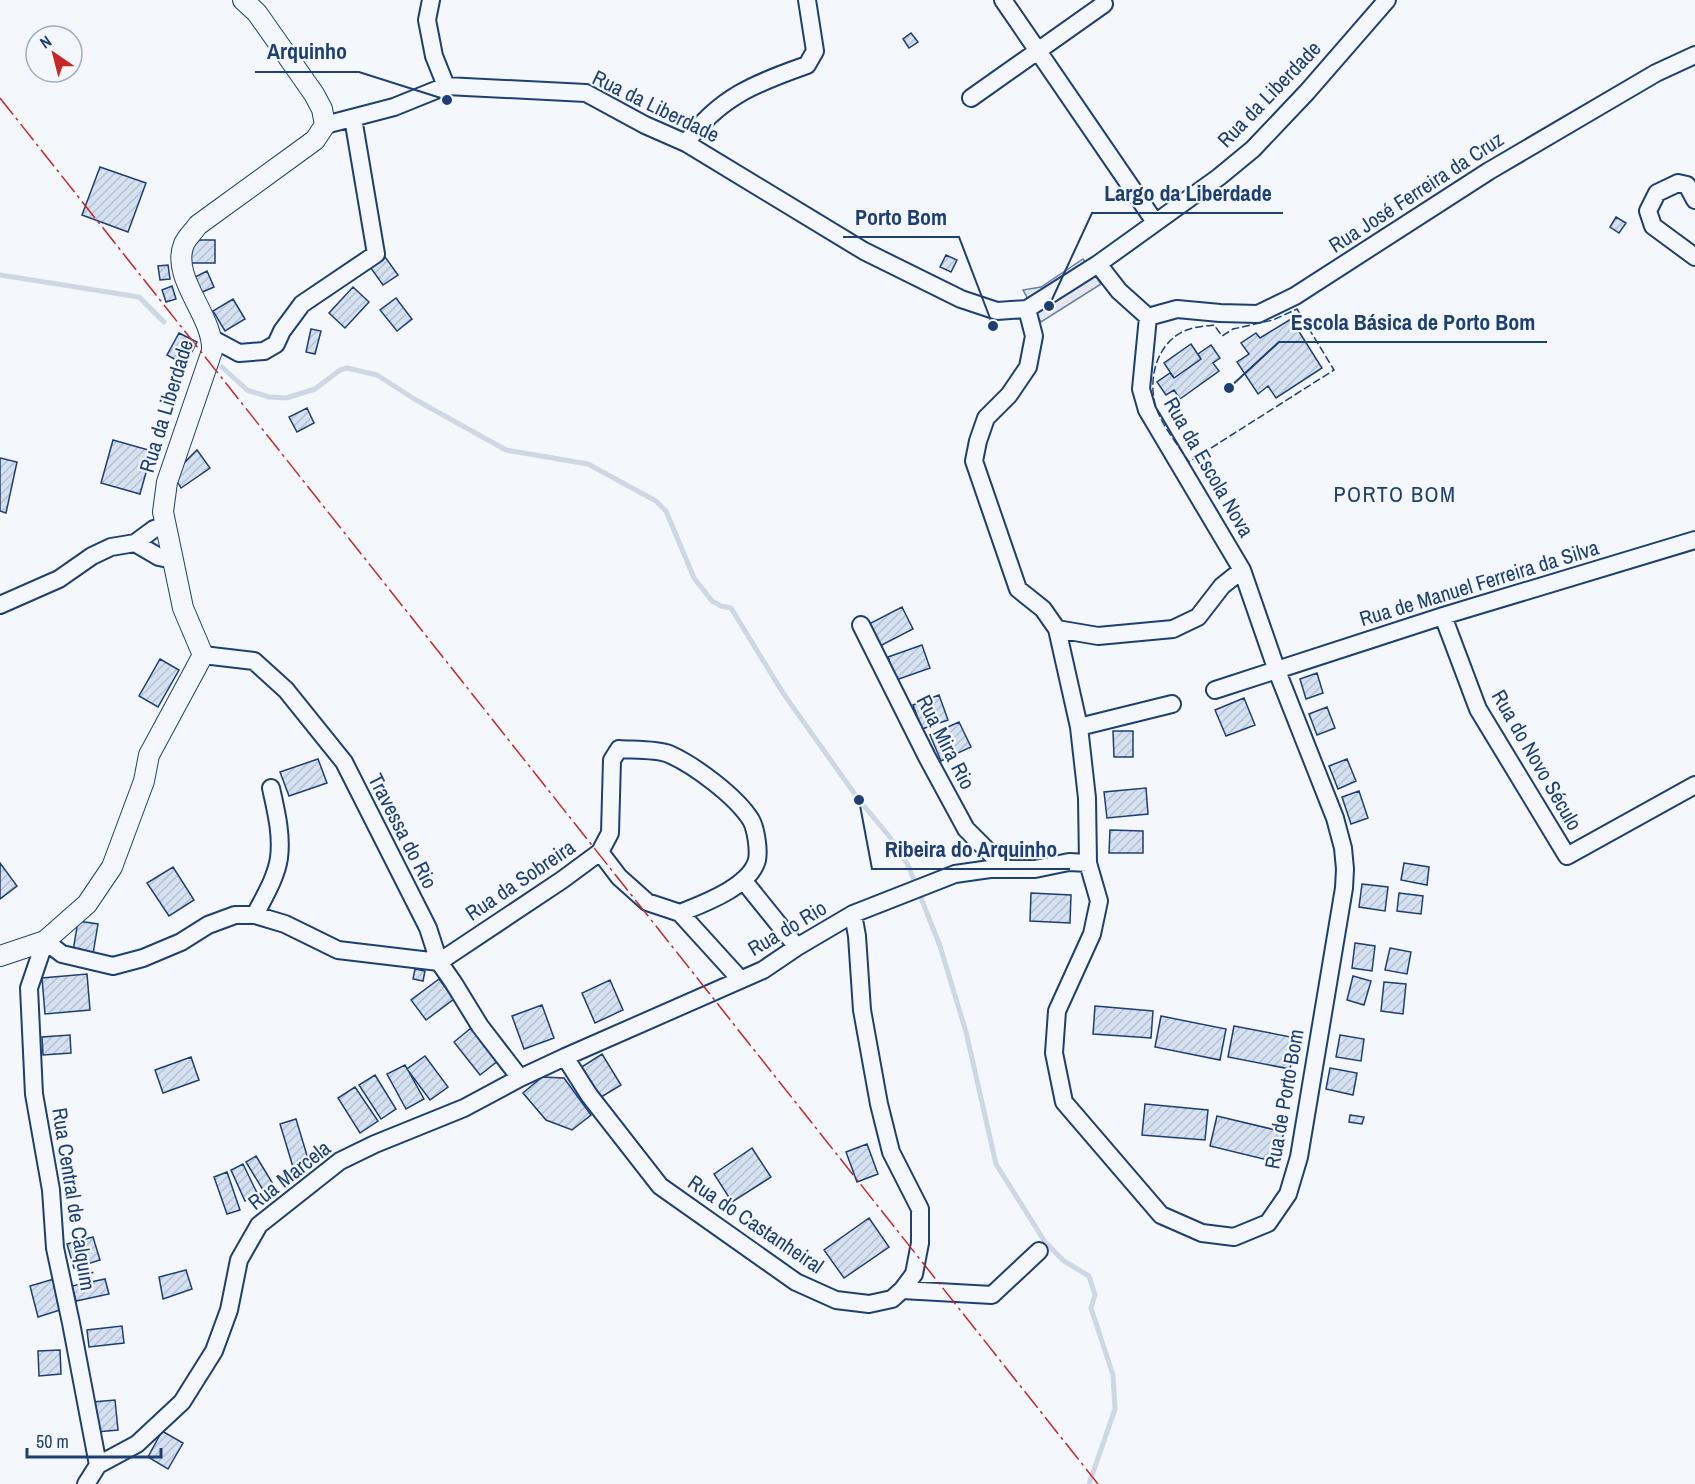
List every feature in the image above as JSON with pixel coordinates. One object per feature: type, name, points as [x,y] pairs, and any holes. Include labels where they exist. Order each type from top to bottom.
[{"type":"street","points":[[243,0],[257,13],[314,94],[322,109],[325,125]]},
{"type":"street","points":[[431,0],[427,20],[434,56],[446,86]]},
{"type":"street","points":[[686,143],[701,123],[737,94],[807,65],[815,51],[807,0]]},
{"type":"street","points":[[1003,0],[1155,222]]},
{"type":"street","name":"Rua da Liberdade","points":[[203,655],[183,608],[164,512],[167,482],[212,351],[213,339],[185,276],[181,261],[184,244],[198,225],[315,140],[325,125],[394,107],[446,86],[586,93],[645,125],[686,143],[864,250],[961,299],[997,311],[1027,309],[1098,264],[1219,177],[1253,149],[1307,92],[1387,0]]},
{"type":"street","points":[[970,98],[1104,4]]},
{"type":"street","name":"Rua José Ferreira da Cruz","points":[[1148,317],[1177,309],[1258,314],[1295,296],[1489,171],[1656,73],[1695,55]]},
{"type":"street","points":[[213,339],[239,353],[264,351],[276,344],[282,331],[302,304],[376,254],[353,118]]},
{"type":"street","points":[[1695,200],[1687,185],[1678,183],[1658,194],[1648,211],[1653,226],[1695,257]]},
{"type":"street","points":[[1098,264],[1119,291],[1148,317]]},
{"type":"street","name":"Rua de Porto Bom","points":[[1027,309],[1034,336],[1028,367],[1009,394],[986,418],[974,461],[1018,589],[1043,609],[1057,629],[1079,727],[1087,798],[1088,863],[1099,901],[1092,934],[1057,1011],[1054,1053],[1064,1102],[1161,1215],[1202,1233],[1234,1237],[1268,1223],[1288,1194],[1299,1157],[1344,888],[1343,848],[1335,818],[1277,671]]},
{"type":"street","name":"Rua da Escola Nova","points":[[1148,317],[1141,389],[1147,410],[1242,570],[1277,671]]},
{"type":"street","points":[[0,605],[59,579],[92,556],[111,547],[135,543],[154,529],[166,525]]},
{"type":"street","name":"Rua de Manuel Ferreira da Silva","points":[[1215,690],[1443,616],[1695,540]]},
{"type":"street","points":[[135,543],[159,557],[173,560]]},
{"type":"street","points":[[1057,629],[1098,636],[1173,629],[1198,617],[1222,586],[1242,570]]},
{"type":"street","name":"Rua do Novo Século","points":[[1443,616],[1478,709],[1567,856],[1695,785]]},
{"type":"street","name":"Rua Mira Rio","points":[[861,625],[927,758],[966,829],[1006,869]]},
{"type":"street","points":[[2,955],[45,941],[87,904],[112,867],[144,781],[150,754],[203,655]]},
{"type":"street","name":"Travessa do Rio","points":[[203,655],[254,661],[285,690],[344,762],[428,928],[439,962],[480,1026],[520,1078]]},
{"type":"street","points":[[1079,727],[1172,704]]},
{"type":"street","points":[[600,852],[610,833],[612,760],[619,748],[668,754],[708,777],[728,794],[751,821],[757,843],[757,861],[743,880],[724,894],[680,913],[740,979]]},
{"type":"street","points":[[255,915],[272,882],[279,859],[279,826],[271,788]]},
{"type":"street","name":"Rua da Sobreira","points":[[439,962],[600,852],[619,878],[647,902],[680,913]]},
{"type":"street","name":"Rua do Rio","points":[[520,1078],[763,970],[854,914],[955,874],[990,869],[1035,869],[1069,862],[1088,863]]},
{"type":"street","points":[[743,880],[797,947]]},
{"type":"street","points":[[854,914],[862,1010],[879,1104],[891,1152],[920,1209],[920,1243],[914,1274],[902,1290]]},
{"type":"street","points":[[45,941],[62,954],[113,966],[143,958],[181,942],[208,925],[235,915],[255,915],[285,924],[338,950],[439,962]]},
{"type":"street","name":"Rua Central de Calquim","points":[[45,941],[29,988],[34,1094],[51,1190],[55,1248],[98,1465]]},
{"type":"street","name":"Rua do Castanheiral","points":[[565,1057],[589,1095],[660,1186],[796,1282],[836,1300],[869,1304],[892,1299],[902,1290],[992,1296],[1039,1251]]},
{"type":"street","name":"Rua Marcela","points":[[98,1465],[136,1444],[182,1402],[214,1351],[229,1310],[239,1260],[259,1225],[340,1161],[375,1144],[464,1108],[520,1078]]},
{"type":"street","points":[[86,1484],[98,1465]]},
{"type":"shaded area","points":[[1083,259],[1101,284],[1041,322],[1023,290],[1041,287]]},
{"type":"building","points":[[911,33],[918,42],[909,48],[903,39]]},
{"type":"building","points":[[100,167],[146,183],[128,232],[82,215]]},
{"type":"building","points":[[1616,217],[1626,223],[1619,233],[1610,227]]},
{"type":"building","points":[[192,240],[215,240],[215,263],[191,263]]},
{"type":"building","points":[[383,254],[398,275],[383,285],[368,264]]},
{"type":"building","points":[[946,255],[957,260],[951,272],[940,267]]},
{"type":"building","points":[[168,265],[170,279],[160,280],[158,266]]},
{"type":"building","points":[[207,271],[214,287],[200,293],[193,278]]},
{"type":"building","points":[[172,286],[176,299],[166,302],[162,290]]},
{"type":"building","points":[[353,287],[369,302],[345,328],[329,313]]},
{"type":"building","points":[[396,298],[412,319],[397,331],[380,310]]},
{"type":"building","points":[[233,299],[245,319],[225,331],[213,311]]},
{"type":"building","points":[[1291,319],[1322,368],[1276,398],[1268,386],[1258,394],[1237,362],[1249,354],[1241,343],[1256,333],[1260,338]]},
{"type":"building","points":[[311,329],[321,331],[315,354],[306,352]]},
{"type":"building","points":[[179,333],[197,342],[185,365],[167,355]]},
{"type":"building","points":[[1191,344],[1201,359],[1174,378],[1164,363]]},
{"type":"building","points":[[1211,345],[1220,358],[1213,363],[1219,371],[1180,399],[1174,390],[1166,395],[1157,382],[1170,373],[1174,378],[1201,359],[1198,354]]},
{"type":"building","points":[[307,408],[314,423],[297,432],[289,417]]},
{"type":"building","points":[[113,440],[152,451],[140,494],[101,483]]},
{"type":"building","points":[[197,450],[210,468],[181,488],[173,474]]},
{"type":"building","points":[[0,458],[17,462],[6,513],[0,511]]},
{"type":"building","points":[[902,607],[913,629],[880,646],[869,624]]},
{"type":"building","points":[[922,645],[930,668],[896,680],[888,657]]},
{"type":"building","points":[[160,659],[179,670],[158,707],[139,696]]},
{"type":"building","points":[[1317,673],[1323,693],[1306,699],[1300,679]]},
{"type":"building","points":[[939,695],[948,720],[922,729],[913,705]]},
{"type":"building","points":[[1244,698],[1255,725],[1226,736],[1215,710]]},
{"type":"building","points":[[1327,707],[1335,728],[1317,735],[1309,714]]},
{"type":"building","points":[[959,722],[971,747],[941,761],[930,735]]},
{"type":"building","points":[[1113,731],[1133,731],[1133,757],[1114,757]]},
{"type":"building","points":[[318,759],[327,783],[289,796],[280,772]]},
{"type":"building","points":[[1347,759],[1356,781],[1338,789],[1329,766]]},
{"type":"building","points":[[1146,788],[1148,814],[1107,818],[1104,792]]},
{"type":"building","points":[[1359,791],[1368,818],[1351,824],[1342,797]]},
{"type":"building","points":[[1110,830],[1143,831],[1143,853],[1109,853]]},
{"type":"building","points":[[0,863],[17,886],[0,899]]},
{"type":"building","points":[[1404,863],[1429,867],[1427,885],[1401,880]]},
{"type":"building","points":[[173,867],[194,900],[169,916],[147,883]]},
{"type":"building","points":[[1362,884],[1388,887],[1385,911],[1359,907]]},
{"type":"building","points":[[1031,893],[1071,895],[1070,923],[1030,921]]},
{"type":"building","points":[[1399,893],[1423,896],[1421,914],[1397,911]]},
{"type":"building","points":[[78,921],[98,924],[93,954],[73,951]]},
{"type":"building","points":[[1355,943],[1375,946],[1372,971],[1352,968]]},
{"type":"building","points":[[1390,948],[1411,952],[1407,974],[1385,970]]},
{"type":"building","points":[[415,969],[425,971],[423,981],[413,979]]},
{"type":"building","points":[[87,974],[90,1010],[45,1014],[42,978]]},
{"type":"building","points":[[1353,976],[1371,981],[1364,1005],[1347,1000]]},
{"type":"building","points":[[439,979],[454,999],[426,1020],[411,1000]]},
{"type":"building","points":[[610,980],[623,1010],[595,1023],[582,993]]},
{"type":"building","points":[[1384,982],[1406,984],[1403,1014],[1381,1011]]},
{"type":"building","points":[[542,1005],[554,1038],[524,1049],[512,1016]]},
{"type":"building","points":[[1095,1006],[1153,1011],[1151,1038],[1093,1034]]},
{"type":"building","points":[[1161,1016],[1226,1029],[1220,1060],[1155,1047]]},
{"type":"building","points":[[1234,1026],[1296,1038],[1290,1069],[1228,1057]]},
{"type":"building","points":[[471,1028],[498,1061],[480,1075],[454,1042]]},
{"type":"building","points":[[70,1035],[71,1053],[43,1055],[42,1037]]},
{"type":"building","points":[[1340,1035],[1364,1039],[1361,1061],[1336,1057]]},
{"type":"building","points":[[602,1054],[621,1085],[598,1099],[580,1068]]},
{"type":"building","points":[[425,1056],[448,1087],[430,1100],[407,1069]]},
{"type":"building","points":[[191,1057],[199,1080],[163,1093],[155,1070]]},
{"type":"building","points":[[405,1065],[424,1099],[406,1109],[387,1074]]},
{"type":"building","points":[[1330,1068],[1357,1073],[1353,1095],[1326,1089]]},
{"type":"building","points":[[375,1075],[396,1109],[381,1119],[359,1085]]},
{"type":"building","points":[[542,1077],[564,1078],[591,1115],[572,1130],[546,1120],[523,1093]]},
{"type":"building","points":[[355,1087],[378,1121],[360,1133],[338,1098]]},
{"type":"building","points":[[1145,1104],[1208,1110],[1205,1140],[1142,1135]]},
{"type":"building","points":[[1350,1115],[1364,1117],[1362,1124],[1349,1122]]},
{"type":"building","points":[[1217,1116],[1284,1132],[1276,1162],[1210,1146]]},
{"type":"building","points":[[296,1119],[309,1162],[293,1167],[280,1124]]},
{"type":"building","points":[[867,1144],[878,1174],[857,1182],[846,1152]]},
{"type":"building","points":[[752,1148],[771,1177],[732,1202],[714,1174]]},
{"type":"building","points":[[256,1156],[273,1184],[263,1190],[246,1162]]},
{"type":"building","points":[[243,1164],[258,1195],[245,1201],[231,1170]]},
{"type":"building","points":[[227,1172],[240,1210],[227,1214],[214,1177]]},
{"type":"building","points":[[869,1218],[889,1247],[844,1278],[824,1250]]},
{"type":"building","points":[[93,1237],[100,1260],[74,1268],[67,1244]]},
{"type":"building","points":[[186,1270],[192,1289],[163,1299],[159,1277]]},
{"type":"building","points":[[54,1279],[63,1309],[38,1317],[30,1286]]},
{"type":"building","points":[[105,1279],[109,1294],[76,1301],[72,1286]]},
{"type":"building","points":[[122,1326],[124,1343],[89,1347],[87,1330]]},
{"type":"building","points":[[60,1350],[61,1374],[39,1376],[38,1351]]},
{"type":"building","points":[[115,1400],[118,1430],[96,1432],[93,1402]]},
{"type":"building","points":[[162,1431],[183,1443],[168,1469],[148,1457]]},
{"type":"waterway","points":[[0,275],[139,297],[164,322]]},
{"type":"waterway","points":[[222,367],[247,390],[269,397],[286,398],[315,389],[340,370],[347,368],[377,375],[416,400],[506,450],[588,464],[656,501],[666,511],[694,578],[712,601],[731,608],[783,693],[908,865],[940,946],[966,1032],[996,1164],[1045,1242],[1064,1261],[1089,1276],[1095,1295],[1091,1308],[1113,1375],[1115,1409],[1089,1484]]},
{"type":"fence","points":[[1297,309],[1334,370],[1189,462],[1163,423],[1154,399],[1153,377],[1165,346],[1173,338],[1190,329],[1214,325],[1222,336],[1233,329],[1273,320],[1297,309]]},
{"type":"power","points":[[0,98],[1098,1484]]},
{"type":"place","name":"Arquinho","points":[[447,100]]},
{"type":"place","name":"Largo da Liberdade","points":[[1049,306]]},
{"type":"place","name":"Porto Bom","points":[[993,326]]},
{"type":"place","name":"Escola Básica de Porto Bom","points":[[1229,388]]},
{"type":"place","name":"Ribeira do Arquinho","points":[[859,800]]},
{"type":"district","name":"PORTO BOM","points":[[1395,494]]}]
